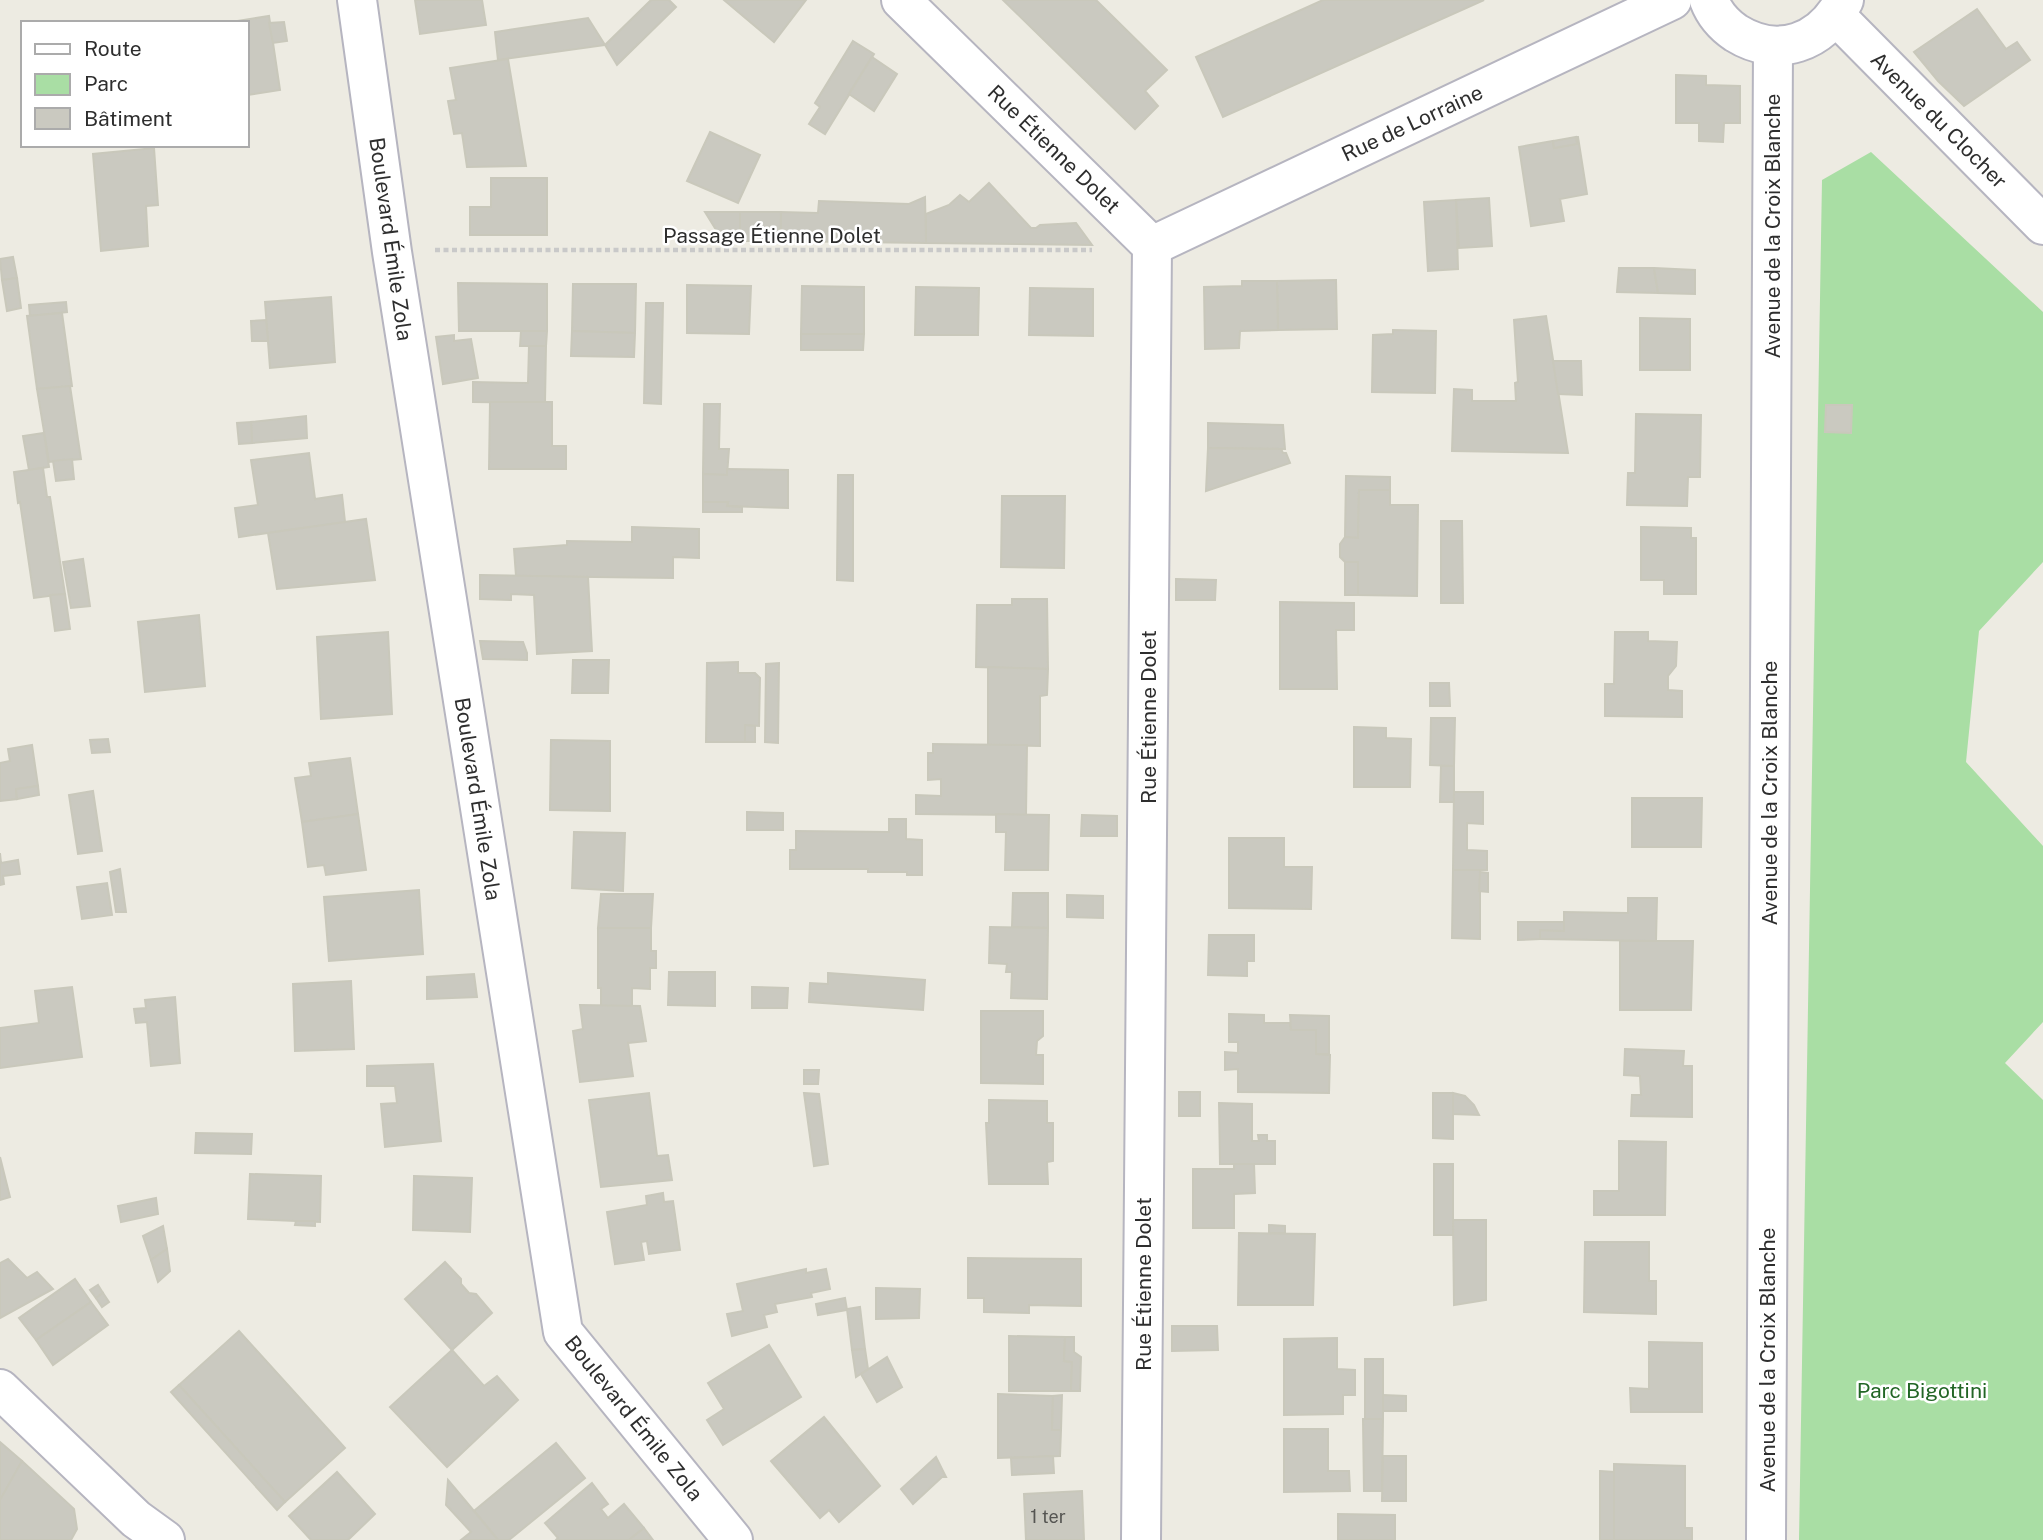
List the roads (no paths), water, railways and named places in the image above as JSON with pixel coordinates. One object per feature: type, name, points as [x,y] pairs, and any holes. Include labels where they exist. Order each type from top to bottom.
[{"type":"street","name":"Boulevard Émile Zola","points":[[357,0],[392,252],[563,1332],[733,1540]]},
{"type":"street","name":"Rue Étienne Dolet","points":[[901,0],[1152,246],[1141,1540]]},
{"type":"street","name":"Rue de Lorraine","points":[[1152,246],[1672,0]]},
{"type":"street","points":[[1709,0],[1727,27],[1748,40],[1773,46],[1797,43],[1819,32],[1840,8]]},
{"type":"street","name":"Avenue du Clocher","points":[[1840,8],[2043,225]]},
{"type":"street","name":"Avenue de la Croix Blanche","points":[[1766,1540],[1773,46]]},
{"type":"street","points":[[0,1389],[142,1533]]},
{"type":"park label","name":"Parc Bigottini","points":[[1922,1390]]}]
